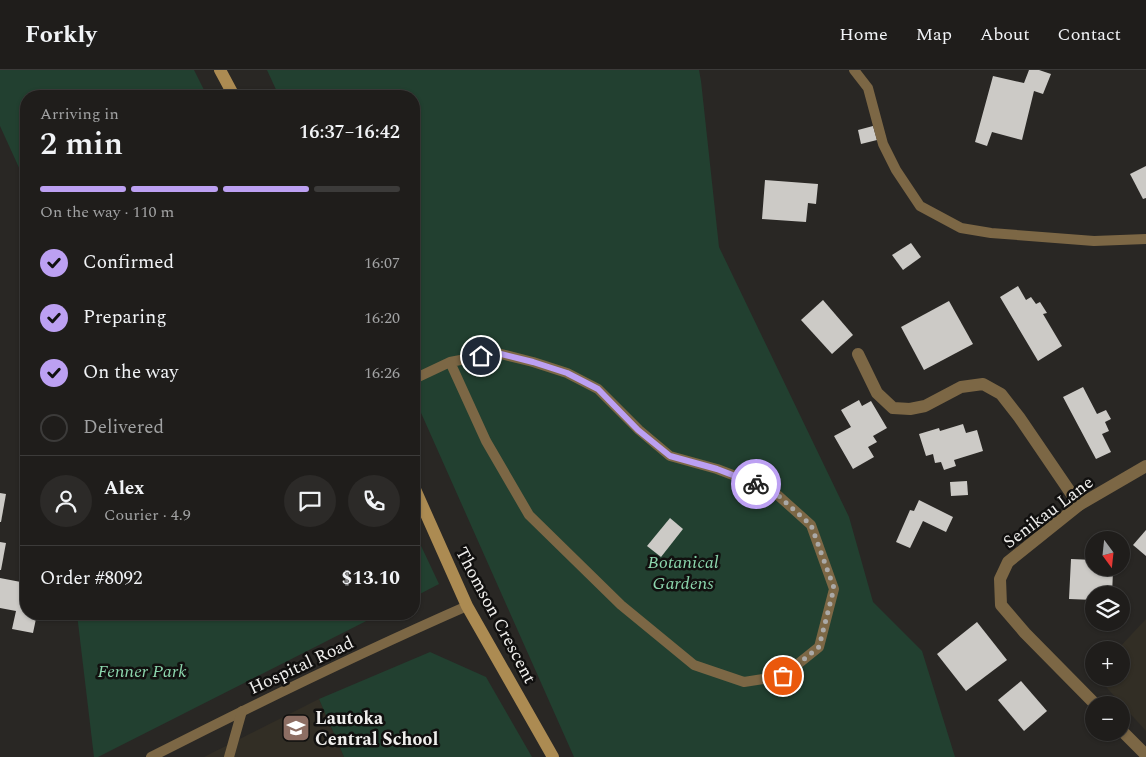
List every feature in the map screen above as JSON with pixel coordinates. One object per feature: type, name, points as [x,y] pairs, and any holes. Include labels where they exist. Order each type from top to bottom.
[{"type":"main road","points":[[220,70],[231,90]]},
{"type":"main road","name":"Thomson Crescent","points":[[420,500],[468,606],[553,757]]},
{"type":"street","points":[[858,354],[876,393],[892,408],[910,410],[925,406],[961,387],[983,384],[1001,394],[1080,505]]},
{"type":"street","name":"Senikau Lane","points":[[1087,696],[1025,633],[1001,605],[1000,580],[1008,562],[1080,505],[1146,466]]},
{"type":"street","points":[[1130,739],[1146,755]]},
{"type":"lane","points":[[854,70],[868,88],[883,144],[896,170],[920,206],[961,228],[991,233],[1094,241],[1146,239]]},
{"type":"lane","points":[[420,376],[450,362],[497,353],[533,362],[567,373],[598,389],[638,430],[670,456],[717,469],[772,490],[811,525],[834,588],[819,647],[783,676],[744,682],[694,665],[620,606],[529,515],[486,441],[450,362]]},
{"type":"lane","name":"Hospital Road","points":[[151,757],[242,711],[419,627],[468,606]]},
{"type":"lane","points":[[229,757],[242,711]]},
{"type":"shaded area","points":[[1146,619],[1146,731],[1130,713],[1130,696],[1114,696],[1105,686],[1130,686],[1130,641],[1125,641]]},
{"type":"shaded area","name":"Lautoka Central School","points":[[319,699],[344,757],[204,757]]},
{"type":"green space","points":[[0,70],[194,70],[204,90],[20,90],[20,170],[0,126]]},
{"type":"green space","name":"Botanical Gardens","points":[[267,70],[699,70],[719,247],[849,517],[873,602],[922,651],[955,757],[574,757],[420,410],[420,90],[276,90]]},
{"type":"green space","points":[[420,544],[439,584],[420,594]]},
{"type":"green space","name":"Fenner Park","points":[[78,620],[368,620],[98,757],[94,757]]},
{"type":"green space","points":[[430,652],[486,677],[532,757],[344,757],[319,699]]},
{"type":"building","points":[[1029,70],[1039,70],[1051,74],[1043,94],[1034,91],[1022,140],[992,132],[987,146],[975,142],[993,76],[1024,83]]},
{"type":"building","points":[[873,126],[877,140],[861,144],[858,130]]},
{"type":"building","points":[[1146,166],[1146,198],[1143,199],[1130,174]]},
{"type":"building","points":[[765,180],[818,184],[816,204],[808,203],[806,222],[762,219]]},
{"type":"building","points":[[911,243],[921,257],[903,270],[892,255]]},
{"type":"building","points":[[1018,286],[1026,300],[1031,297],[1036,304],[1040,302],[1047,313],[1043,314],[1062,346],[1038,361],[1000,297]]},
{"type":"building","points":[[823,300],[853,335],[832,354],[801,320]]},
{"type":"building","points":[[949,301],[973,344],[924,370],[901,327]]},
{"type":"building","points":[[1083,387],[1097,414],[1106,410],[1111,419],[1105,422],[1109,431],[1102,434],[1111,452],[1096,459],[1063,397]]},
{"type":"building","points":[[859,400],[862,406],[871,401],[887,428],[873,436],[877,442],[868,447],[874,457],[853,469],[834,436],[851,427],[841,410]]},
{"type":"building","points":[[963,424],[966,433],[977,430],[983,451],[954,460],[956,466],[944,470],[941,462],[935,463],[933,454],[926,456],[919,434],[939,428],[940,431]]},
{"type":"building","points":[[967,481],[968,495],[951,496],[950,482]]},
{"type":"building","points":[[0,493],[6,494],[1,522],[0,522]]},
{"type":"building","points":[[919,500],[953,517],[946,532],[923,521],[910,548],[896,542],[910,510],[914,511]]},
{"type":"building","points":[[670,518],[683,529],[661,557],[647,546]]},
{"type":"building","points":[[1146,530],[1146,556],[1133,545]]},
{"type":"building","points":[[0,542],[6,543],[1,570],[0,570]]},
{"type":"building","points":[[1071,559],[1085,560],[1085,576],[1113,576],[1112,586],[1085,586],[1085,600],[1069,599]]},
{"type":"building","points":[[0,578],[20,582],[20,620],[36,620],[33,633],[12,629],[16,611],[0,608]]},
{"type":"building","points":[[977,622],[1007,660],[966,691],[937,654]]},
{"type":"building","points":[[1021,681],[1047,711],[1024,731],[998,700]]},
{"type":"way so far","points":[[756,484],[772,490],[811,525],[834,588],[819,647],[783,676]]},
{"type":"place","name":"Lautoka Central School","points":[[296,728]]},
{"type":"route","points":[[481,356],[497,353],[567,373],[598,389],[638,430],[670,456],[717,469],[756,484]]}]
